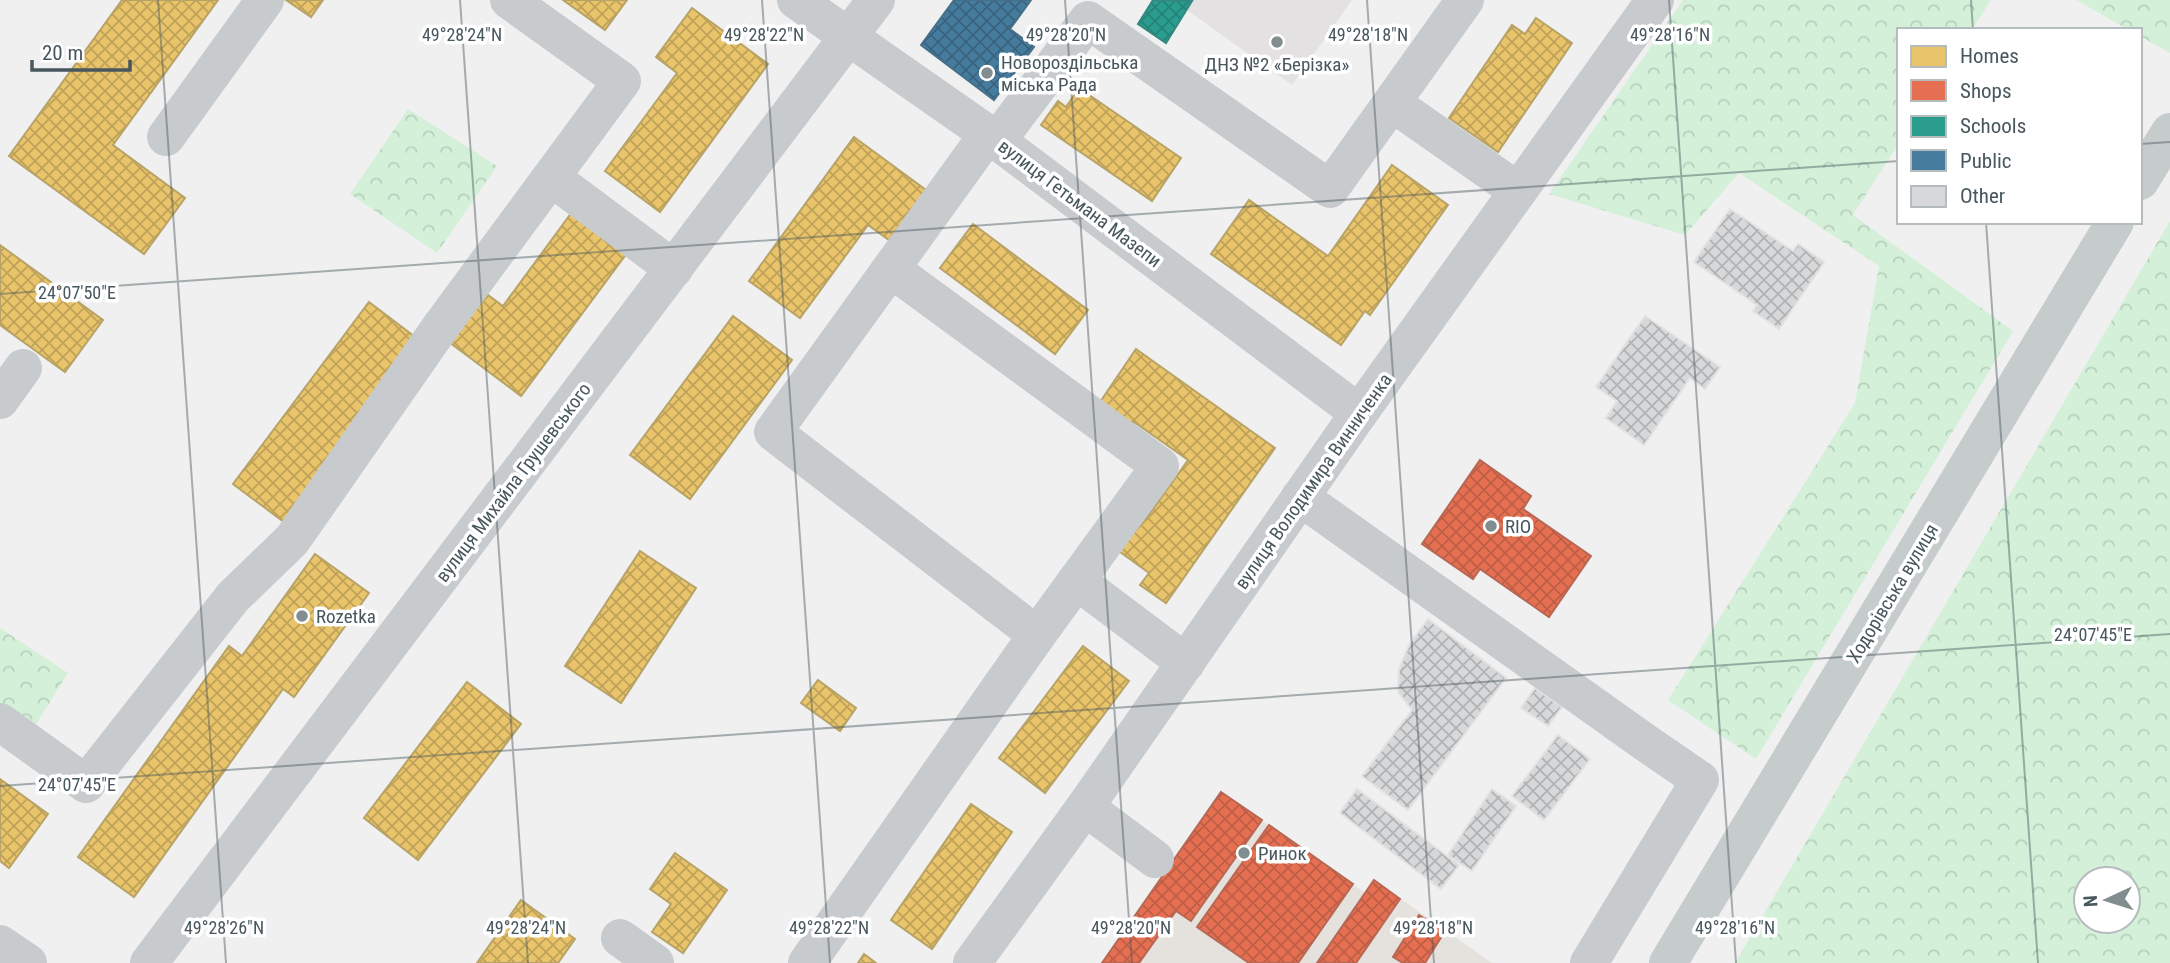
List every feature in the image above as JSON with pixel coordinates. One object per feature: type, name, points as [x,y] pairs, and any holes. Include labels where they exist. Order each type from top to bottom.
[{"type":"main road","points":[[2142,178],[2170,132]]},
{"type":"main road","name":"Ходорівська вулиця","points":[[1668,963],[2114,224]]},
{"type":"street","points":[[166,137],[265,0]]},
{"type":"street","points":[[0,722],[86,784],[233,597],[292,540],[439,329],[622,81],[509,0]]},
{"type":"street","name":"вулиця Гетьмана Мазепи","points":[[796,0],[993,138],[1359,412]]},
{"type":"street","name":"вулиця Михайла Грушевського","points":[[149,963],[876,0]]},
{"type":"street","points":[[1037,635],[774,432],[891,269],[1088,20],[1330,189],[1465,0]]},
{"type":"street","name":"вулиця Володимира Винниченка","points":[[972,963],[1085,807],[1359,412],[1656,0]]},
{"type":"street","points":[[1392,103],[1518,191]]},
{"type":"street","points":[[552,178],[674,269]]},
{"type":"street","points":[[807,963],[1037,635],[1160,466],[891,269]]},
{"type":"street","points":[[0,400],[23,368]]},
{"type":"street","points":[[1300,498],[1700,779],[1589,963]]},
{"type":"street","points":[[1077,582],[1186,663]]},
{"type":"street","points":[[1085,807],[1155,859]]},
{"type":"street","points":[[620,938],[655,963]]},
{"type":"street","points":[[0,944],[28,963]]},
{"type":"shaded area","name":"ДНЗ №2 «Берізка»","points":[[1173,0],[1352,0],[1292,85]]},
{"type":"shaded area","name":"Ринок","points":[[1221,792],[1365,893],[1374,880],[1492,963],[1102,963]]},
{"type":"green space","points":[[1683,0],[1991,0],[1973,28],[1897,28],[1897,146],[1853,215],[2013,331],[1756,759],[1668,700],[1855,403],[1879,266],[1739,173],[1685,235],[1549,194]]},
{"type":"green space","points":[[2076,0],[2170,0],[2170,53],[2142,37],[2142,28],[2125,28]]},
{"type":"green space","points":[[408,109],[497,166],[437,253],[350,194]]},
{"type":"green space","points":[[2170,221],[2170,963],[1735,963]]},
{"type":"green space","points":[[0,628],[68,673],[35,726],[0,702]]},
{"type":"building: Homes","points":[[122,0],[218,0],[113,145],[185,198],[144,254],[9,156]]},
{"type":"building: Homes","points":[[286,0],[323,0],[311,17]]},
{"type":"building: Homes","points":[[563,0],[627,0],[605,30]]},
{"type":"building: Homes","points":[[692,8],[768,64],[660,212],[605,171],[677,73],[656,57]]},
{"type":"building: Homes","points":[[1536,18],[1572,43],[1498,152],[1449,118],[1512,25],[1525,34]]},
{"type":"building: Homes","points":[[1079,88],[1181,158],[1152,201],[1041,125],[1058,101],[1066,107]]},
{"type":"building: Homes","points":[[854,137],[926,190],[889,240],[868,225],[800,318],[749,281]]},
{"type":"building: Homes","points":[[1392,165],[1448,205],[1370,315],[1365,311],[1341,345],[1211,254],[1249,200],[1328,256]]},
{"type":"building: Homes","points":[[575,208],[630,249],[521,396],[445,339],[481,290],[503,306]]},
{"type":"building: Homes","points":[[973,224],[1088,310],[1055,354],[940,268]]},
{"type":"building: Homes","points":[[0,245],[103,320],[65,372],[0,325]]},
{"type":"building: Homes","points":[[369,302],[423,343],[288,525],[233,484]]},
{"type":"building: Homes","points":[[733,316],[792,360],[690,499],[630,455]]},
{"type":"building: Homes","points":[[1136,349],[1275,448],[1166,603],[1140,585],[1149,573],[1116,549],[1140,515],[1146,519],[1188,460],[1134,422],[1130,428],[1098,405]]},
{"type":"building: Homes","points":[[640,551],[696,588],[621,703],[565,666]]},
{"type":"building: Homes","points":[[315,554],[369,593],[294,697],[283,689],[134,897],[78,857],[229,646],[242,656]]},
{"type":"building: Homes","points":[[1083,646],[1129,681],[1045,793],[999,758]]},
{"type":"building: Homes","points":[[818,680],[856,708],[840,731],[801,703]]},
{"type":"building: Homes","points":[[467,682],[521,724],[418,860],[364,818]]},
{"type":"building: Homes","points":[[0,779],[48,814],[9,868],[0,861]]},
{"type":"building: Homes","points":[[971,804],[1012,832],[932,949],[891,920]]},
{"type":"building: Homes","points":[[675,853],[727,890],[683,953],[652,932],[671,904],[650,889]]},
{"type":"building: Homes","points":[[521,900],[575,939],[558,963],[477,963]]},
{"type":"building: Homes","points":[[864,954],[876,963],[858,963]]},
{"type":"building: Shops","name":"RIO","points":[[1480,460],[1531,496],[1523,509],[1591,556],[1549,617],[1480,569],[1473,579],[1422,544]]},
{"type":"building: Shops","points":[[1221,792],[1262,820],[1191,921],[1176,911],[1139,963],[1102,963]]},
{"type":"building: Shops","points":[[1269,825],[1353,884],[1298,963],[1249,963],[1197,927]]},
{"type":"building: Shops","points":[[1374,880],[1400,899],[1356,963],[1317,963]]},
{"type":"building: Shops","points":[[1419,915],[1445,931],[1425,963],[1403,963],[1393,957]]},
{"type":"building: Schools","points":[[1153,0],[1192,1],[1166,43],[1138,24]]},
{"type":"building: Public","name":"Новороздільська міська Рада","points":[[954,0],[1031,0],[1010,29],[1034,47],[994,100],[921,45]]},
{"type":"building: Other","points":[[1730,209],[1793,251],[1798,244],[1824,262],[1779,329],[1753,311],[1757,305],[1694,262]]},
{"type":"building: Other","points":[[1645,316],[1720,367],[1705,389],[1690,378],[1644,445],[1606,418],[1617,401],[1596,387]]},
{"type":"building: Other","points":[[1428,619],[1506,678],[1408,810],[1362,776],[1412,710],[1398,692],[1399,669],[1409,645]]},
{"type":"building: Other","points":[[1535,688],[1562,707],[1548,726],[1521,708]]},
{"type":"building: Other","points":[[1558,735],[1590,759],[1544,820],[1512,796]]},
{"type":"building: Other","points":[[1357,789],[1459,865],[1441,889],[1340,813]]},
{"type":"building: Other","points":[[1492,789],[1516,806],[1472,871],[1448,855]]},
{"type":"place","name":"ДНЗ №2 «Берізка»","points":[[1277,42]]},
{"type":"place","name":"Новороздільська міська Рада","points":[[987,73]]},
{"type":"place","name":"RIO","points":[[1491,526]]},
{"type":"place","name":"Rozetka","points":[[302,616]]},
{"type":"place","name":"Ринок","points":[[1244,853]]}]
